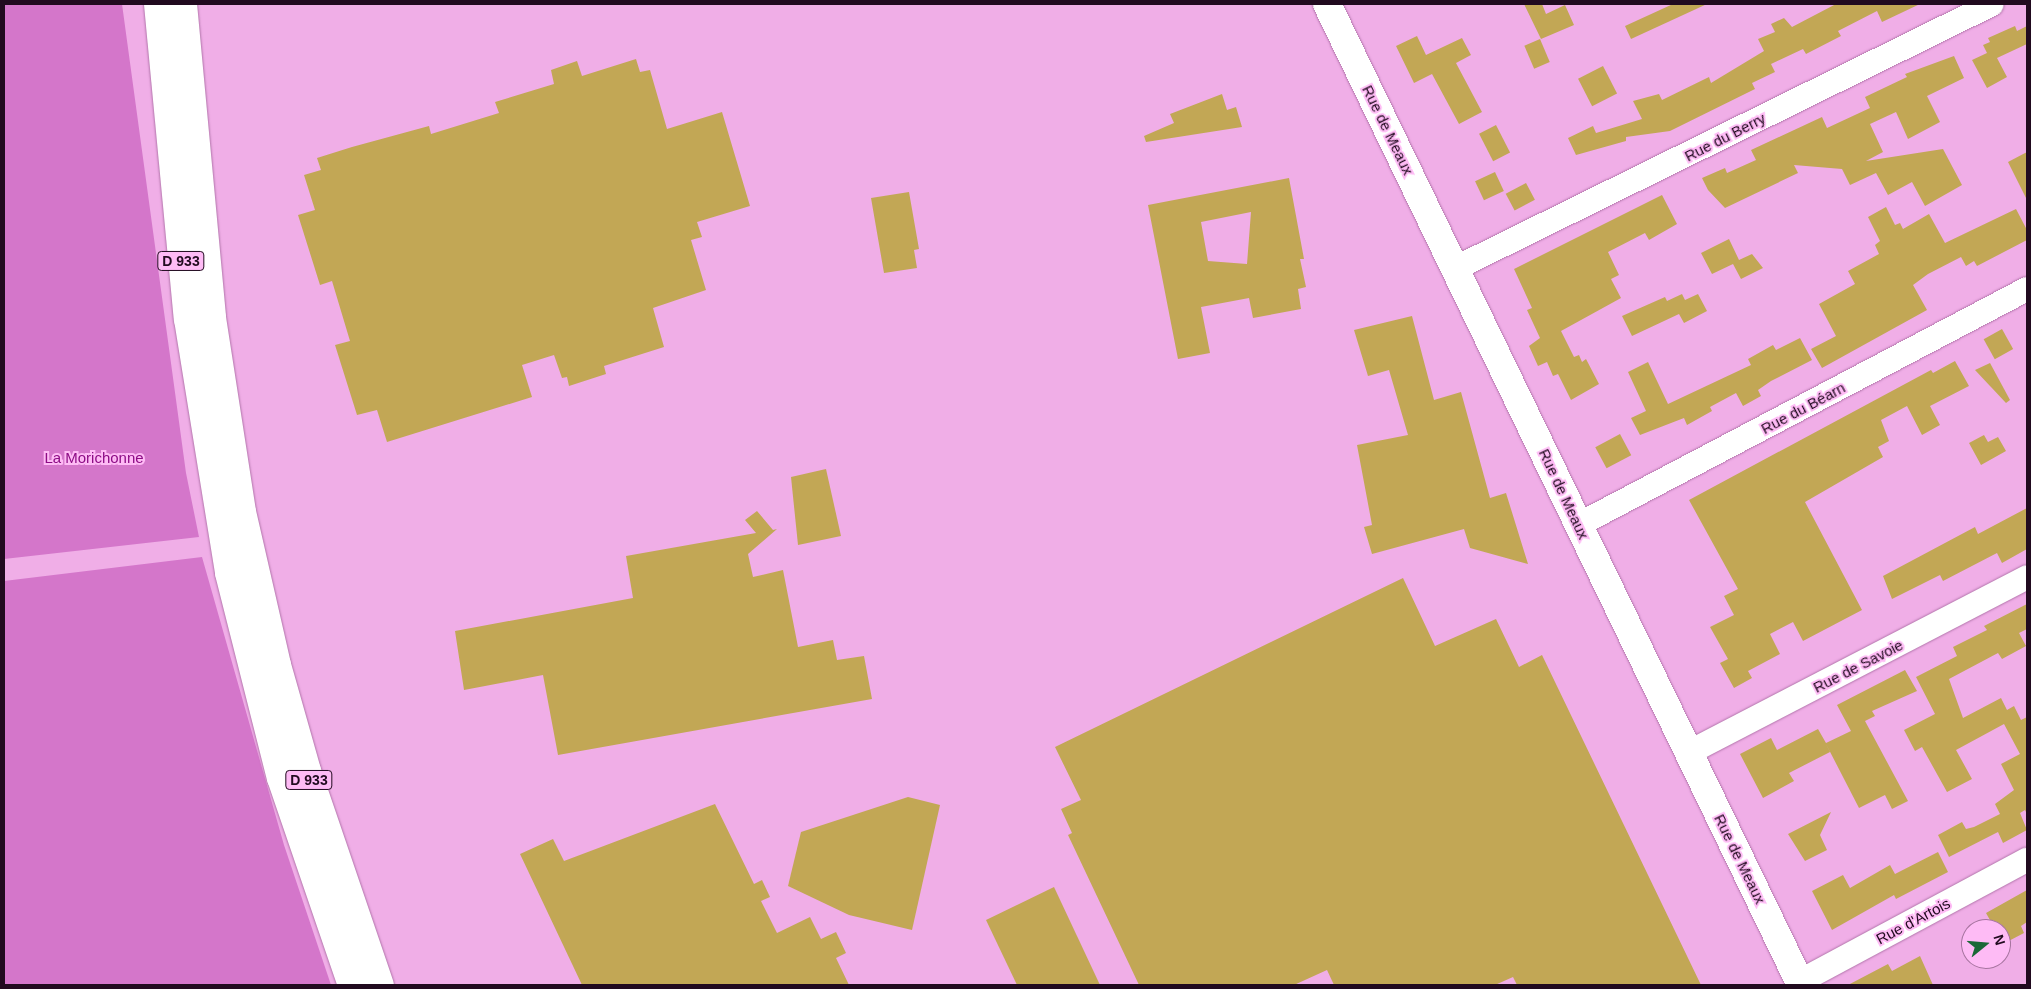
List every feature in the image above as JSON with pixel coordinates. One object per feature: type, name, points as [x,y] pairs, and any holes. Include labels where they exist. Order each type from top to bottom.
[{"type":"main road","name":"D 933","points":[[158,4],[188,319],[230,514],[281,778],[352,985]]},
{"type":"main road","name":"D 933","points":[[183,4],[230,514]]},
{"type":"main road","name":"Rue de Meaux","points":[[1333,6],[1578,525],[1800,984]]},
{"type":"main road","name":"D 933","points":[[241,572],[380,985]]},
{"type":"street","name":"Rue du Berry","points":[[1456,268],[1992,4]]},
{"type":"street","name":"Rue du Béarn","points":[[1578,525],[2027,289]]},
{"type":"street","name":"Rue de Savoie","points":[[1688,753],[2027,577]]},
{"type":"street","name":"Rue d'Artois","points":[[1800,984],[2027,860]]},
{"type":"green space","name":"La Morichonne","points":[[4,4],[122,4],[186,473],[199,537],[4,559]]},
{"type":"green space","points":[[202,557],[284,845],[331,985],[4,985],[4,581]]},
{"type":"building","points":[[1524,4],[1542,4],[1546,14],[1565,5],[1574,25],[1541,39]]},
{"type":"building","points":[[1673,4],[1707,4],[1631,39],[1625,26]]},
{"type":"building","points":[[1836,4],[1920,4],[1882,22],[1877,11],[1838,31],[1841,36],[1806,54],[1803,49],[1771,64],[1775,72],[1752,83],[1755,89],[1670,131],[1626,137],[1626,141],[1576,155],[1568,138],[1593,126],[1596,133],[1642,119],[1633,101],[1659,94],[1662,100],[1709,77],[1711,83],[1764,51],[1758,39],[1775,32],[1771,24],[1784,18],[1792,27]]},
{"type":"building","points":[[2015,26],[2017,31],[2027,26],[2027,44],[1997,58],[2007,77],[1987,88],[1972,60],[1987,53],[1983,45],[1990,42],[1988,38]]},
{"type":"building","points":[[1417,36],[1426,55],[1462,38],[1471,55],[1456,63],[1482,112],[1459,124],[1432,74],[1414,83],[1396,46]]},
{"type":"building","points":[[1540,39],[1550,62],[1534,69],[1524,46]]},
{"type":"building","points":[[1954,56],[1964,78],[1927,96],[1940,122],[1908,139],[1896,112],[1870,124],[1883,152],[1866,161],[1943,149],[1962,185],[1925,206],[1912,182],[1888,195],[1876,173],[1850,185],[1842,169],[1794,165],[1798,173],[1725,208],[1708,190],[1702,178],[1725,168],[1727,173],[1756,160],[1751,150],[1822,117],[1827,128],[1870,108],[1865,97],[1907,77],[1905,74]]},
{"type":"building","points":[[636,59],[640,72],[650,70],[667,129],[722,112],[750,206],[697,222],[702,237],[691,240],[706,290],[653,308],[664,347],[604,366],[606,374],[569,386],[567,377],[562,378],[554,355],[522,365],[532,397],[387,442],[377,410],[357,415],[335,345],[350,341],[332,281],[320,285],[298,215],[315,210],[304,175],[321,170],[317,158],[429,126],[431,134],[499,113],[495,102],[554,84],[551,70],[577,61],[582,76]]},
{"type":"building","points":[[1603,66],[1617,94],[1592,106],[1578,79]]},
{"type":"building","points":[[1222,94],[1227,110],[1236,107],[1242,127],[1146,142],[1144,136],[1174,123],[1170,114]]},
{"type":"building","points":[[1496,125],[1510,153],[1493,161],[1479,134]]},
{"type":"building","points":[[2027,152],[2027,200],[2008,162]]},
{"type":"building","points":[[1495,172],[1504,191],[1484,200],[1475,181]]},
{"type":"building","points":[[1289,178],[1304,259],[1300,259],[1306,287],[1298,289],[1301,309],[1253,318],[1249,298],[1201,307],[1210,353],[1178,359],[1148,205]],"holes":[[[1251,212],[1247,264],[1208,261],[1201,222]]]},
{"type":"building","points":[[1526,183],[1535,200],[1515,211],[1506,194]]},
{"type":"building","points":[[909,192],[919,249],[914,250],[917,268],[884,273],[871,198]]},
{"type":"building","points":[[1662,195],[1677,224],[1649,240],[1645,233],[1608,252],[1619,275],[1611,279],[1621,298],[1561,331],[1574,357],[1579,355],[1582,362],[1586,359],[1599,384],[1571,400],[1558,374],[1553,376],[1547,362],[1538,366],[1529,346],[1540,338],[1527,310],[1532,308],[1514,269]]},
{"type":"building","points":[[1886,207],[1895,225],[1900,223],[1903,229],[1929,214],[1945,243],[2016,209],[2027,230],[2027,240],[1977,266],[1974,261],[1966,266],[1961,257],[1928,274],[1913,285],[1927,310],[1822,368],[1811,349],[1836,336],[1819,304],[1855,284],[1848,271],[1879,254],[1875,245],[1880,241],[1868,217]]},
{"type":"building","points":[[1729,239],[1739,260],[1752,254],[1763,268],[1741,279],[1733,264],[1712,274],[1701,253]]},
{"type":"building","points":[[1682,294],[1685,300],[1698,294],[1707,311],[1684,323],[1679,314],[1632,336],[1622,316],[1665,297],[1667,301]]},
{"type":"building","points":[[1412,316],[1434,400],[1461,392],[1490,498],[1506,493],[1528,564],[1470,548],[1464,529],[1372,554],[1364,527],[1372,525],[1357,445],[1408,435],[1389,370],[1368,376],[1354,330]]},
{"type":"building","points":[[2002,329],[2013,349],[1995,359],[1984,339]]},
{"type":"building","points":[[1800,338],[1812,360],[1771,381],[1758,390],[1761,396],[1743,406],[1736,393],[1710,407],[1712,411],[1687,425],[1684,418],[1640,435],[1631,418],[1646,411],[1628,372],[1648,362],[1668,404],[1751,365],[1748,359],[1773,345],[1776,350]]},
{"type":"building","points":[[1955,361],[1969,386],[1930,406],[1940,425],[1922,435],[1907,406],[1881,420],[1889,441],[1878,447],[1883,457],[1805,502],[1862,610],[1803,641],[1793,622],[1770,634],[1780,654],[1748,671],[1752,678],[1734,688],[1720,663],[1728,659],[1710,627],[1734,615],[1724,596],[1738,589],[1689,500],[1931,370],[1933,373]]},
{"type":"building","points":[[1990,363],[2010,400],[2006,403],[1975,370]]},
{"type":"building","points":[[1620,434],[1631,455],[1607,468],[1595,447]]},
{"type":"building","points":[[1984,435],[1988,442],[1998,437],[2006,451],[1981,465],[1969,443]]},
{"type":"building","points":[[826,469],[841,536],[798,545],[791,477]]},
{"type":"building","points":[[2027,508],[2027,549],[2002,563],[1997,553],[1943,581],[1940,575],[1892,599],[1883,576],[1975,527],[1978,534]]},
{"type":"building","points":[[757,511],[773,530],[777,529],[748,554],[753,577],[783,570],[798,647],[833,640],[837,660],[864,656],[872,699],[558,755],[543,675],[464,690],[455,631],[633,598],[626,556],[756,533],[745,520]]},
{"type":"building","points":[[1403,578],[1435,646],[1496,619],[1519,667],[1542,655],[1701,985],[1517,985],[1513,977],[1495,985],[1334,985],[1327,970],[1294,985],[1139,985],[1068,835],[1072,833],[1061,809],[1081,800],[1055,747]]},
{"type":"building","points":[[2027,604],[2027,629],[2019,633],[2026,646],[2002,659],[1998,653],[1949,679],[1963,718],[2001,698],[2007,710],[2014,706],[2021,720],[2027,717],[2027,814],[2025,810],[2020,813],[2027,830],[2003,843],[1998,832],[1949,857],[1938,835],[1962,822],[1966,829],[2000,814],[1995,804],[2014,790],[2001,764],[2020,754],[2004,724],[1956,750],[1972,779],[1947,792],[1922,747],[1915,751],[1904,730],[1935,714],[1916,677],[1957,656],[1953,647],[1987,630],[1984,626]]},
{"type":"building","points":[[1905,670],[1917,691],[1872,711],[1875,716],[1865,721],[1908,801],[1892,809],[1885,795],[1859,808],[1826,744],[1830,752],[1789,773],[1794,781],[1763,798],[1740,754],[1771,738],[1777,750],[1818,729],[1826,743],[1851,731],[1837,705]]},
{"type":"building","points":[[908,797],[940,805],[912,930],[849,915],[788,886],[801,832]]},
{"type":"building","points":[[715,804],[754,884],[762,880],[770,897],[761,901],[777,933],[810,917],[821,939],[836,932],[846,953],[836,958],[849,985],[582,985],[520,854],[553,839],[564,861]]},
{"type":"building","points":[[1831,812],[1820,835],[1827,850],[1805,861],[1788,834]]},
{"type":"building","points":[[1938,852],[1948,872],[1896,899],[1894,895],[1832,930],[1812,891],[1843,875],[1850,888],[1890,865],[1895,874]]},
{"type":"building","points":[[1054,887],[1100,985],[1017,985],[986,920]]},
{"type":"building","points":[[2027,890],[2027,922],[2021,926],[2024,933],[2011,940],[2011,919],[1989,919],[1986,913]]},
{"type":"building","points":[[1920,956],[1933,985],[1848,985],[1888,964],[1892,971]]}]
